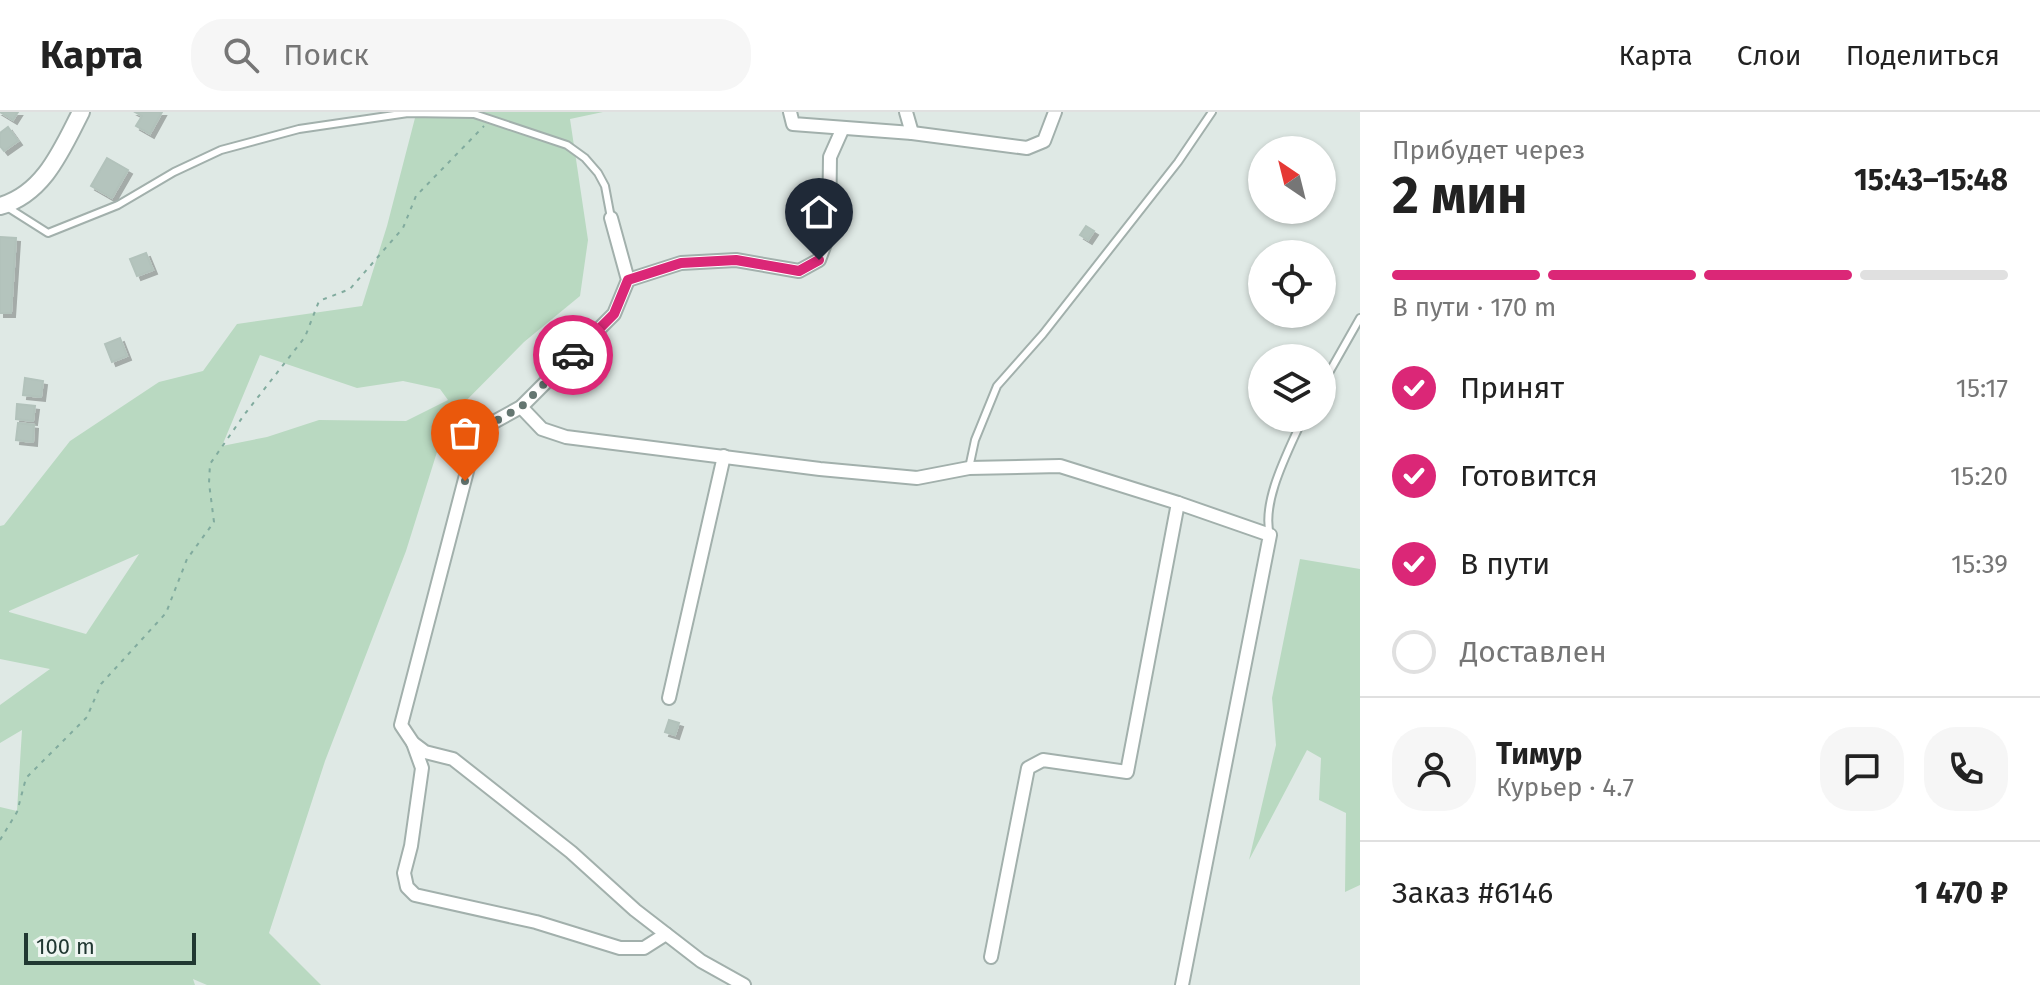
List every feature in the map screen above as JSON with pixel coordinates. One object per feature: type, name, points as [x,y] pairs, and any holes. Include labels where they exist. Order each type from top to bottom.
[{"type":"street","points":[[2,206],[30,191],[52,168],[81,112]]},
{"type":"street","points":[[790,112],[793,124],[912,133],[1027,148],[1044,141],[1055,112]]},
{"type":"street","points":[[906,112],[912,133]]},
{"type":"street","points":[[628,280],[681,263],[736,260],[799,271],[819,260],[829,233],[830,157],[842,130]]},
{"type":"street","points":[[611,218],[628,280],[614,314],[521,407],[492,423],[472,452],[401,725],[413,743],[422,768],[404,873],[407,887],[415,895],[536,922],[620,948],[644,948],[666,934]]},
{"type":"street","points":[[521,407],[542,429],[566,437],[917,478],[969,468],[1060,466],[1270,535],[1182,985]]},
{"type":"street","points":[[669,698],[724,456]]},
{"type":"street","points":[[991,957],[1028,768],[1043,760],[1127,772],[1178,503]]},
{"type":"street","points":[[413,743],[425,752],[453,759],[571,852],[635,910],[701,961],[744,985]]},
{"type":"lane","points":[[969,468],[975,440],[997,386],[1043,334],[1178,162],[1212,112]]},
{"type":"lane","points":[[2,206],[48,233],[118,205],[174,172],[221,150],[299,129],[408,113],[474,114],[567,145],[585,158],[605,186],[611,218]]},
{"type":"lane","points":[[1336,360],[1360,318]]},
{"type":"lane","points":[[1270,535],[1267,525],[1277,478],[1297,432]]},
{"type":"path","points":[[0,840],[17,812],[26,778],[87,717],[101,684],[166,613],[187,559],[214,522],[210,464],[305,337],[319,301],[350,289],[403,228],[416,196],[490,119]]},
{"type":"green space","points":[[421,112],[603,112],[570,119],[588,240],[580,296],[524,342],[447,420],[406,551],[325,761],[269,933],[321,985],[207,985],[193,979],[195,985],[0,985],[0,807],[17,811],[22,730],[0,743],[0,705],[50,669],[0,659],[0,526],[4,525],[70,441],[159,382],[203,371],[237,324],[362,306],[415,118]],"holes":[[[260,355],[357,388],[403,381],[440,389],[448,400],[406,421],[319,420],[267,437],[222,446]],[[139,554],[86,634],[9,612],[9,611]]]},
{"type":"green space","points":[[1300,559],[1360,569],[1360,885],[1345,892],[1346,813],[1319,800],[1321,758],[1307,750],[1249,860],[1276,745],[1272,698]]},
{"type":"building","points":[[0,112],[18,112],[13,120]]},
{"type":"building","points":[[135,112],[162,112],[150,134],[136,126],[142,116]]},
{"type":"building","points":[[8,127],[18,141],[4,151],[0,146],[0,133]]},
{"type":"building","points":[[107,158],[128,170],[112,198],[91,186]]},
{"type":"building","points":[[1086,226],[1094,231],[1088,240],[1080,235]]},
{"type":"building","points":[[0,237],[16,238],[11,313],[0,313]]},
{"type":"building","points":[[146,253],[153,270],[137,276],[130,259]]},
{"type":"building","points":[[120,338],[127,356],[112,362],[105,344]]},
{"type":"building","points":[[25,378],[43,381],[41,397],[23,395]]},
{"type":"building","points":[[17,404],[35,406],[33,421],[16,419]]},
{"type":"building","points":[[18,423],[34,425],[33,442],[16,440]]},
{"type":"building","points":[[669,720],[679,723],[675,735],[665,732]]},
{"type":"way so far","points":[[465,481],[472,452],[492,423],[521,407],[573,355]]},
{"type":"route","points":[[573,355],[614,314],[628,280],[681,263],[736,260],[799,271],[819,260]]}]
